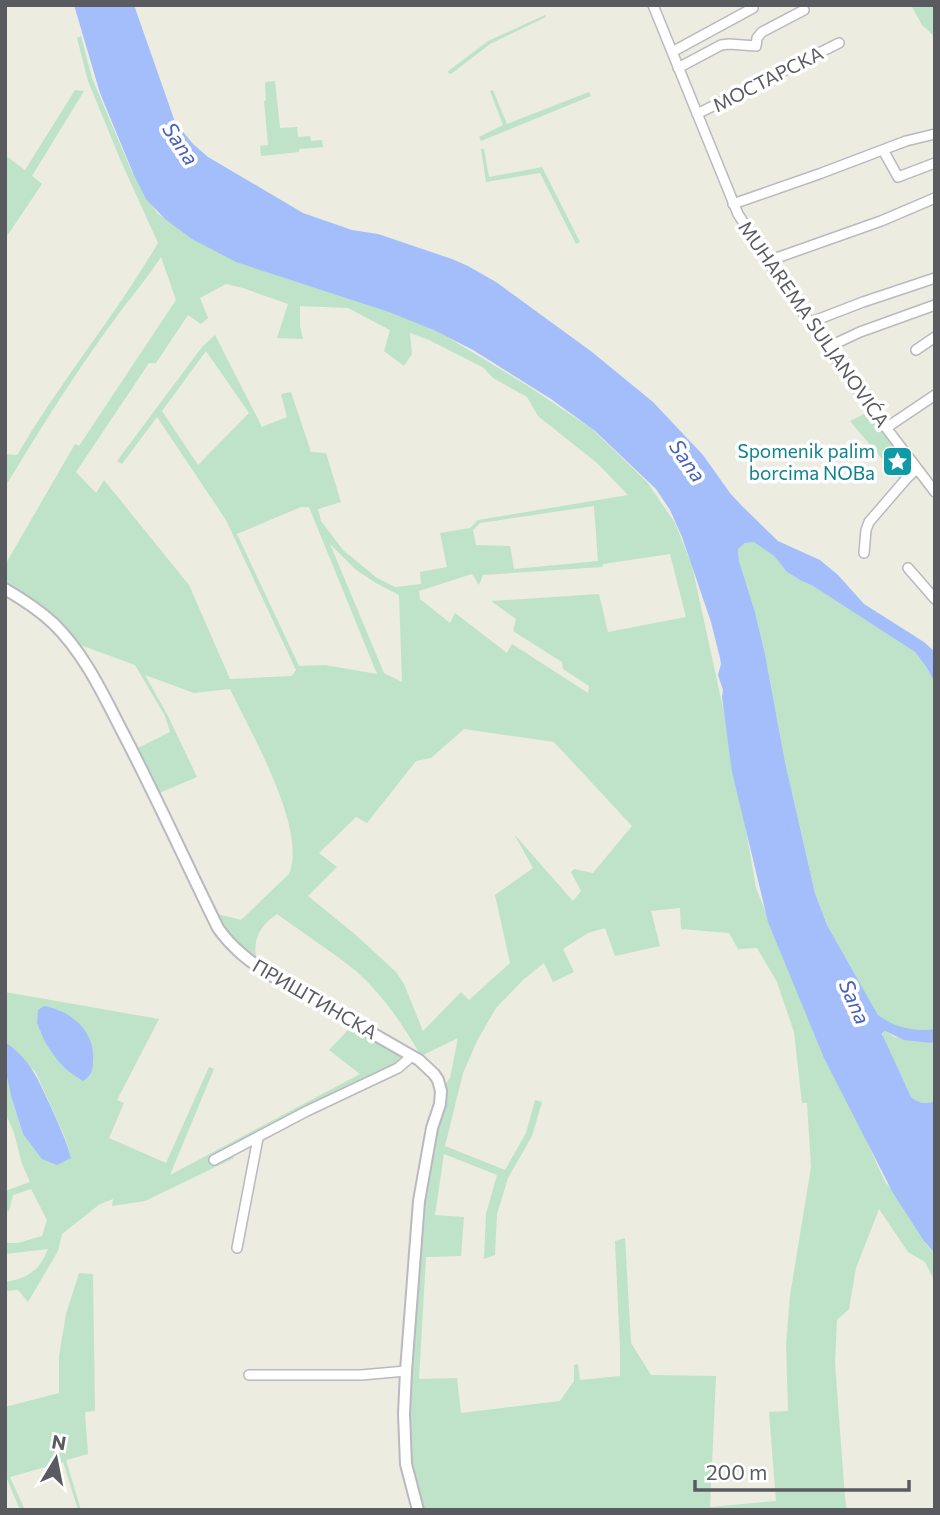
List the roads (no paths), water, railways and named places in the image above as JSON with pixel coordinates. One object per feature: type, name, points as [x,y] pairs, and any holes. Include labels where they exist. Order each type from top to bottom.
[{"type":"street","name":"MUHAREMA SULJANOVIĆA","points":[[653,5],[738,214],[828,347],[935,492]]},
{"type":"street","points":[[672,52],[753,8]]},
{"type":"street","points":[[678,68],[721,45],[756,46],[757,38],[762,32],[804,10]]},
{"type":"street","name":"МОСТАРСКА","points":[[697,114],[839,43]]},
{"type":"street","points":[[733,204],[906,141],[935,134]]},
{"type":"street","points":[[883,150],[898,177],[935,163]]},
{"type":"street","points":[[768,261],[881,221],[935,198]]},
{"type":"street","points":[[811,322],[935,278]]},
{"type":"street","points":[[828,347],[860,332],[935,305]]},
{"type":"street","points":[[916,350],[935,337]]},
{"type":"street","points":[[886,428],[935,395]]},
{"type":"street","points":[[864,553],[869,522],[917,469]]},
{"type":"street","points":[[908,568],[935,599]]},
{"type":"street","name":"ПРИШТИНСКА","points":[[5,589],[53,624],[70,642],[87,667],[144,773],[218,929],[227,941],[269,974],[412,1056],[438,1080],[440,1104],[432,1128],[419,1200],[406,1371],[404,1414],[407,1464],[418,1510]]},
{"type":"street","points":[[214,1160],[327,1101],[398,1068],[412,1056]]},
{"type":"street","points":[[237,1248],[258,1138]]},
{"type":"street","points":[[249,1375],[360,1375],[406,1371]]},
{"type":"water","name":"Sana","points":[[74,5],[134,5],[175,122],[208,157],[303,213],[452,259],[496,282],[592,352],[653,402],[703,455],[730,493],[778,541],[820,560],[838,575],[864,604],[924,642],[935,652],[935,683],[915,652],[787,572],[774,556],[754,542],[745,543],[738,549],[765,654],[785,762],[815,893],[827,925],[878,1015],[905,1028],[935,1029],[935,1042],[931,1043],[904,1040],[885,1031],[882,1034],[911,1097],[922,1103],[935,1101],[935,1254],[893,1193],[824,1058],[768,922],[732,772],[723,690],[718,675],[721,664],[711,622],[682,537],[670,510],[656,489],[595,431],[551,399],[473,350],[434,330],[389,312],[236,262],[192,239],[165,219],[146,199],[133,173],[100,93]]},
{"type":"water","points":[[44,1006],[73,1018],[91,1041],[92,1071],[83,1081],[58,1061],[45,1042],[37,1023],[38,1010]]},
{"type":"water","points":[[5,1042],[21,1055],[32,1070],[62,1131],[71,1158],[57,1165],[42,1159],[23,1134],[5,1068]]},
{"type":"place","name":"Spomenik palim borcima NOBa","points":[[898,462]]}]
